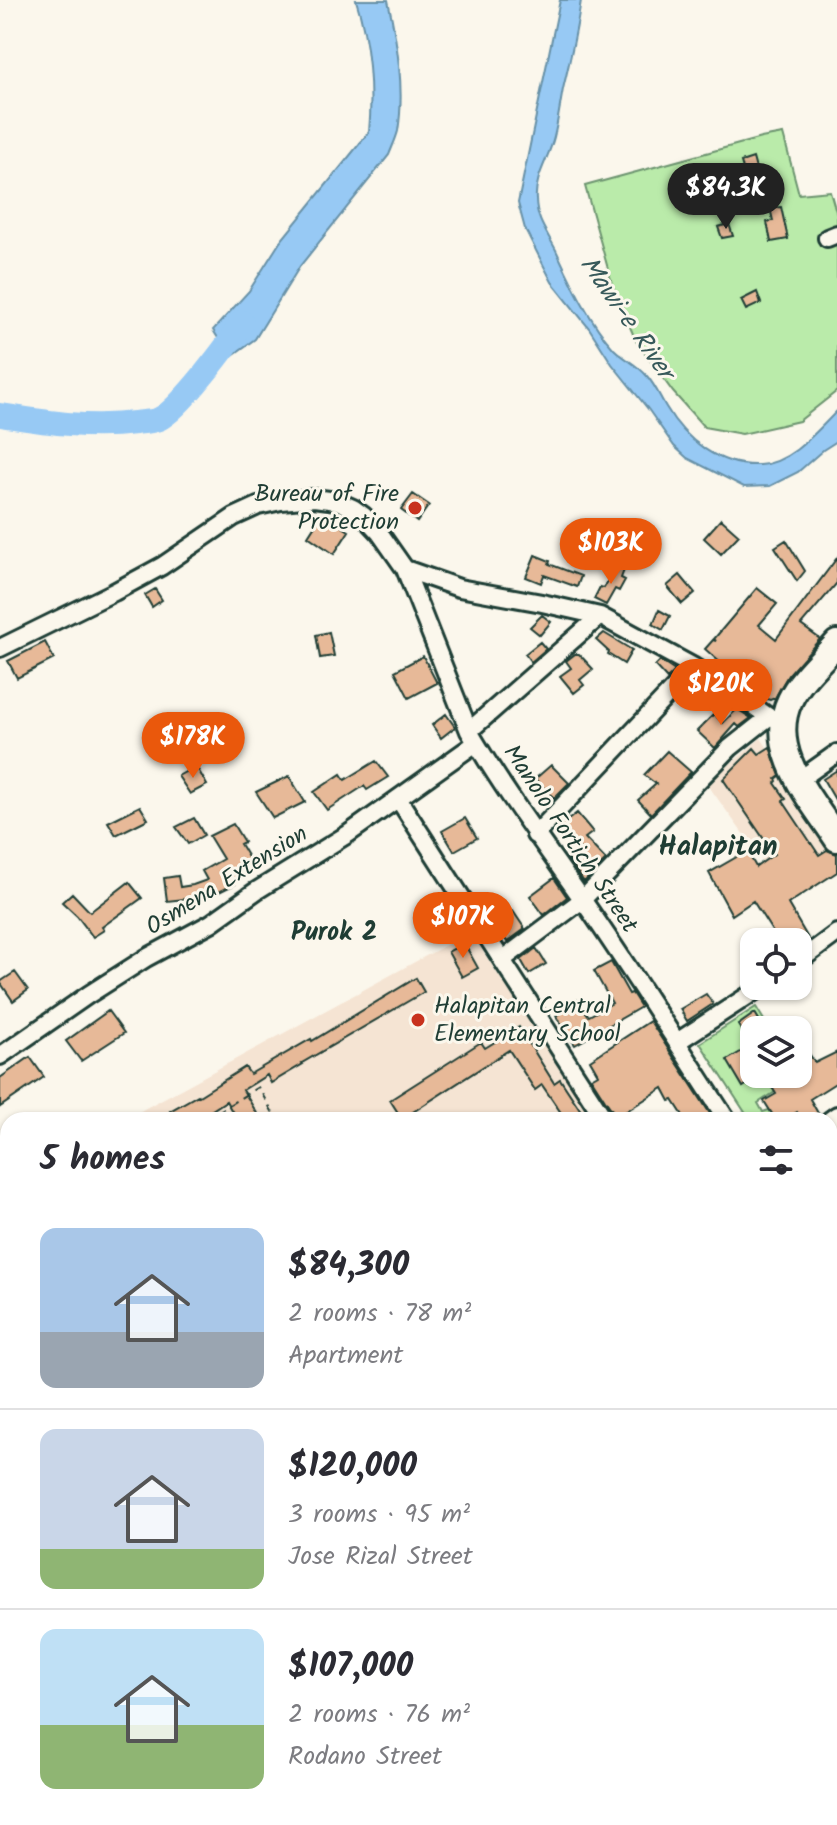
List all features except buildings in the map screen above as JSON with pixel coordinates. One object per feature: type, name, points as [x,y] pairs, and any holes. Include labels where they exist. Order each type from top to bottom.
[{"type":"highway","points":[[837,643],[800,685],[776,719],[799,780],[837,839]]},
{"type":"street","name":"Manolo Fortich Street","points":[[0,648],[114,592],[182,553],[234,517],[258,506],[299,498],[337,501],[353,508],[379,532],[405,569],[473,737],[502,787],[582,900],[722,1112]]},
{"type":"street","points":[[405,569],[459,588],[600,616],[694,667],[776,719],[730,748],[582,900],[502,960]]},
{"type":"street","name":"Osmena Extension","points":[[0,1056],[146,958],[211,923],[399,800],[473,737],[600,616]]},
{"type":"street","points":[[535,835],[694,667]]},
{"type":"street","points":[[799,780],[837,753]]},
{"type":"street","points":[[399,800],[600,1112]]},
{"type":"street","points":[[812,952],[837,933]]},
{"type":"street","points":[[677,1042],[742,1000]]},
{"type":"path","points":[[218,1112],[258,1087],[272,1112]]},
{"type":"shaded area","points":[[761,738],[833,846],[778,882],[707,784]]},
{"type":"shaded area","name":"Halapitan Central Elementary School","points":[[470,932],[589,1112],[140,1112]]},
{"type":"green space","points":[[783,134],[799,194],[830,191],[837,215],[837,391],[799,421],[742,434],[704,427],[673,392],[636,341],[613,287],[585,186]]},
{"type":"green space","points":[[756,1007],[761,1016],[742,1016]]},
{"type":"green space","points":[[740,1017],[740,1053],[728,1060],[740,1081],[740,1088],[773,1088],[775,1092],[758,1103],[763,1112],[745,1112],[700,1043]]},
{"type":"water","points":[[356,0],[388,0],[400,82],[396,137],[389,155],[300,266],[255,339],[230,357],[213,330],[249,291],[280,242],[369,132],[369,65]]},
{"type":"water","points":[[560,0],[581,0],[554,137],[537,184],[540,221],[605,339],[647,376],[674,419],[705,449],[731,461],[759,465],[770,463],[792,453],[837,411],[837,441],[798,472],[770,486],[744,487],[687,458],[674,446],[552,282],[525,229],[518,203]]},
{"type":"waterway","name":"Mawi-e River","points":[[0,415],[84,425],[118,425],[159,419],[191,390],[242,322]]},
{"type":"place","name":"Bureau of Fire Protection","points":[[415,508]]},
{"type":"place","name":"Halapitan Central Elementary School","points":[[418,1020]]},
{"type":"district","name":"Halapitan","points":[[718,847]]},
{"type":"district","name":"Purok 2","points":[[334,933]]}]
